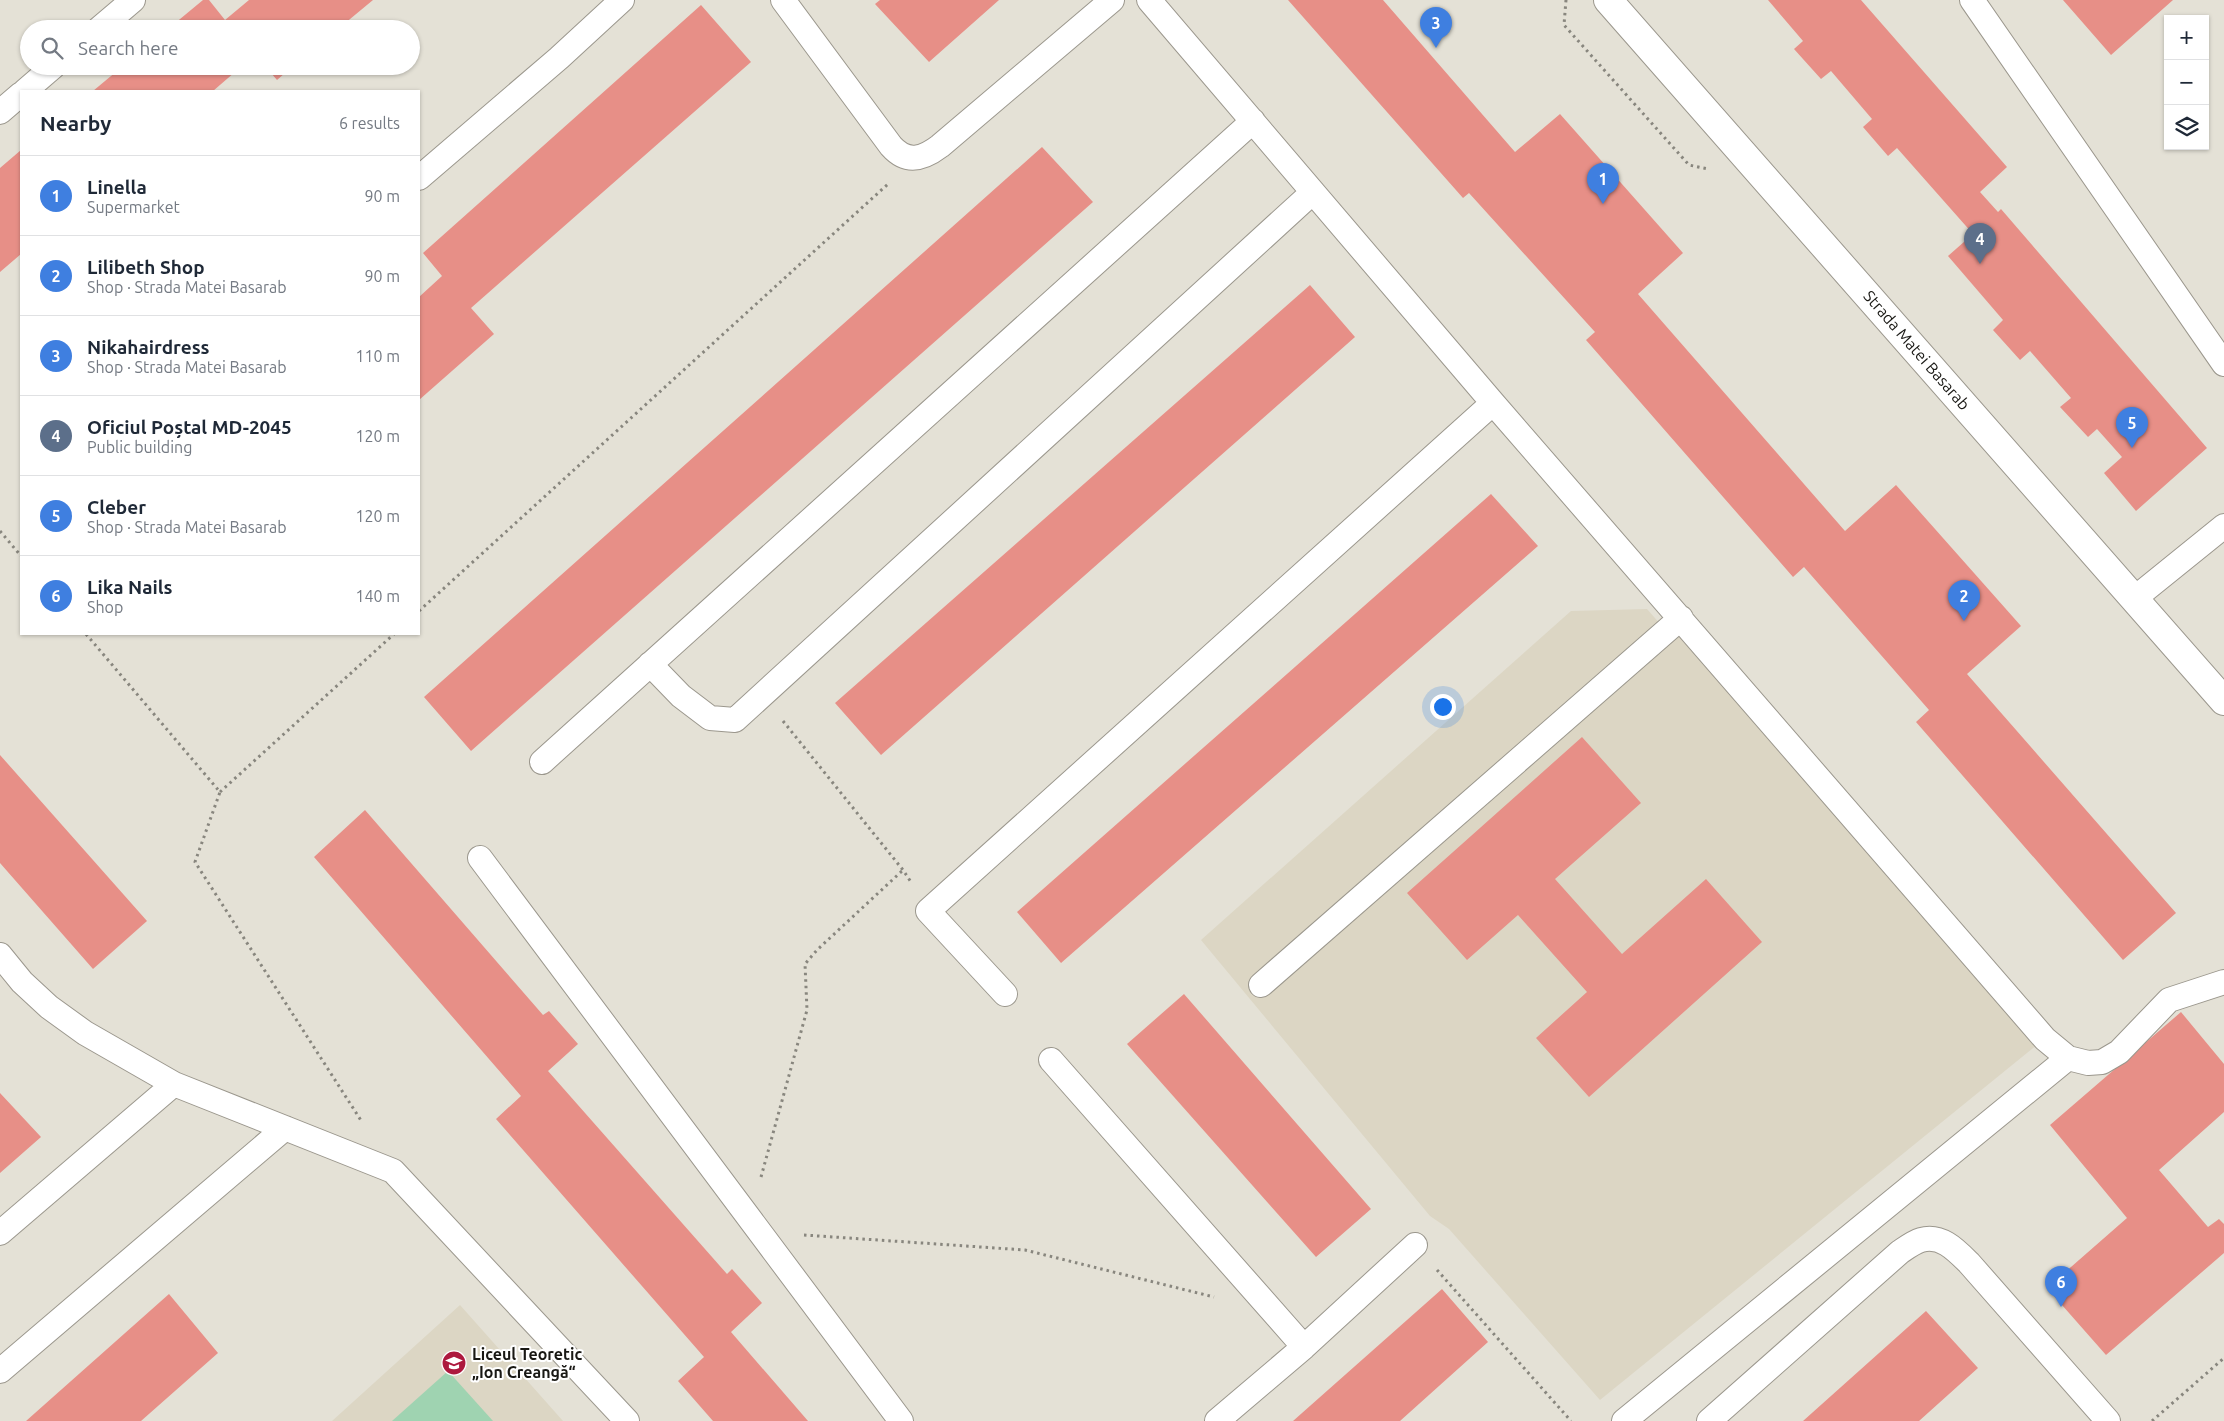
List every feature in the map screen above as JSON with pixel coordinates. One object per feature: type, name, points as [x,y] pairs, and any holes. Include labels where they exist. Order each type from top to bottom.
[{"type":"street","name":"Strada Matei Basarab","points":[[1608,0],[2135,598],[2224,702]]},
{"type":"lane","points":[[110,20],[133,0]]},
{"type":"lane","points":[[420,177],[622,0]]},
{"type":"lane","points":[[784,0],[896,152],[902,156],[915,159],[928,155],[940,146],[1112,0]]},
{"type":"lane","points":[[1149,0],[1493,403],[2045,1039],[2068,1058],[2088,1064],[2102,1062],[2119,1052],[2169,1000],[2224,982]]},
{"type":"lane","points":[[1972,0],[2224,364]]},
{"type":"lane","points":[[26,90],[44,75]]},
{"type":"lane","points":[[0,112],[20,95]]},
{"type":"lane","points":[[542,762],[1252,121]]},
{"type":"lane","points":[[650,664],[681,696],[710,718],[735,720],[1313,192]]},
{"type":"lane","points":[[1005,994],[928,911],[1493,403]]},
{"type":"lane","points":[[2135,598],[2224,526]]},
{"type":"lane","points":[[1261,985],[1681,618]]},
{"type":"lane","points":[[480,858],[901,1421]]},
{"type":"lane","points":[[0,955],[22,982],[49,1007],[85,1033],[174,1084],[393,1171],[627,1421]]},
{"type":"lane","points":[[1624,1421],[2068,1058]]},
{"type":"lane","points":[[1051,1060],[1304,1347]]},
{"type":"lane","points":[[0,1233],[174,1084]]},
{"type":"lane","points":[[0,1371],[285,1128]]},
{"type":"lane","points":[[1709,1421],[1900,1252],[1921,1240],[1937,1239],[1954,1247],[2108,1421]]},
{"type":"lane","points":[[1218,1421],[1304,1347],[1415,1245]]},
{"type":"path","points":[[420,610],[915,159]]},
{"type":"path","points":[[0,531],[20,555]]},
{"type":"path","points":[[87,635],[220,792]]},
{"type":"path","points":[[393,635],[220,792],[195,862],[393,1171]]},
{"type":"path","points":[[762,696],[903,870],[928,911]]},
{"type":"path","points":[[903,870],[817,950],[805,964],[807,1010],[754,1225],[1025,1250],[1216,1297]]},
{"type":"path","points":[[1415,1245],[1571,1421]]},
{"type":"path","points":[[2152,1421],[2224,1358]]},
{"type":"shaded area","points":[[1647,609],[1669,634],[1675,629],[2038,1044],[1600,1400],[1449,1229],[1430,1216],[1201,940],[1571,611]]},
{"type":"shaded area","name":"Liceul Teoretic „Ion Creangă“","points":[[460,1305],[563,1421],[332,1421]]},
{"type":"green space","points":[[448,1371],[493,1421],[392,1421]]},
{"type":"building","points":[[203,0],[209,0],[225,20],[179,20]]},
{"type":"building","points":[[249,0],[373,0],[349,20],[225,20]]},
{"type":"building","points":[[880,0],[999,0],[929,62],[875,4]]},
{"type":"building","points":[[1288,0],[1383,0],[1515,152],[1560,114],[1683,253],[1638,294],[1845,531],[1896,485],[2021,626],[1967,674],[2176,913],[2123,960],[1916,722],[1929,710],[1804,567],[1793,577],[1586,340],[1595,332],[1469,193],[1463,198]]},
{"type":"building","points":[[1768,0],[1861,0],[2007,167],[1980,192],[1998,212],[2001,209],[2207,448],[2136,511],[2104,473],[2122,457],[2097,429],[2088,437],[2060,407],[2071,398],[2030,351],[2020,360],[1993,330],[2003,320],[1948,256],[1973,234],[1897,148],[1888,156],[1863,127],[1872,119],[1831,71],[1821,79],[1794,49],[1803,41]]},
{"type":"building","points":[[2063,0],[2173,0],[2111,55]]},
{"type":"building","points":[[701,5],[751,62],[471,308],[494,334],[420,399],[420,296],[442,276],[423,253]]},
{"type":"building","points":[[112,75],[232,75],[214,90],[94,90]]},
{"type":"building","points":[[273,75],[283,75],[277,80]]},
{"type":"building","points":[[1042,147],[1093,202],[471,751],[424,697]]},
{"type":"building","points":[[20,151],[20,255],[0,272],[0,168]]},
{"type":"building","points":[[1310,285],[1355,337],[881,755],[835,703]]},
{"type":"building","points":[[1491,494],[1538,546],[1061,963],[1017,912]]},
{"type":"building","points":[[1582,737],[1641,803],[1555,879],[1622,954],[1706,879],[1762,942],[1589,1097],[1536,1038],[1587,992],[1518,915],[1467,960],[1407,893]]},
{"type":"building","points":[[0,755],[147,921],[93,969],[0,863]]},
{"type":"building","points":[[365,810],[543,1015],[549,1011],[578,1044],[548,1071],[727,1274],[732,1269],[762,1303],[731,1332],[808,1421],[713,1421],[678,1381],[704,1357],[496,1119],[521,1096],[314,857]]},
{"type":"building","points":[[1184,994],[1371,1209],[1316,1257],[1127,1044]]},
{"type":"building","points":[[2181,1012],[2224,1064],[2224,1112],[2159,1170],[2208,1227],[2219,1219],[2224,1224],[2224,1253],[2106,1355],[2047,1288],[2127,1218],[2050,1125]]},
{"type":"building","points":[[0,1093],[41,1137],[0,1173]]},
{"type":"building","points":[[1442,1289],[1488,1342],[1400,1421],[1293,1421]]},
{"type":"building","points":[[169,1294],[218,1353],[141,1421],[26,1421]]},
{"type":"building","points":[[1926,1311],[1978,1368],[1919,1421],[1803,1421]]},
{"type":"place","name":"Nikahairdress","points":[[1436,48]]},
{"type":"place","name":"Linella","points":[[1603,204]]},
{"type":"place","name":"Oficiul Poștal MD-2045","points":[[1980,264]]},
{"type":"place","name":"Cleber","points":[[2132,448]]},
{"type":"place","name":"Lilibeth Shop","points":[[1964,621]]},
{"type":"place","name":"Lika Nails","points":[[2061,1307]]},
{"type":"place","name":"Liceul Teoretic „Ion Creangă“","points":[[454,1363]]}]
